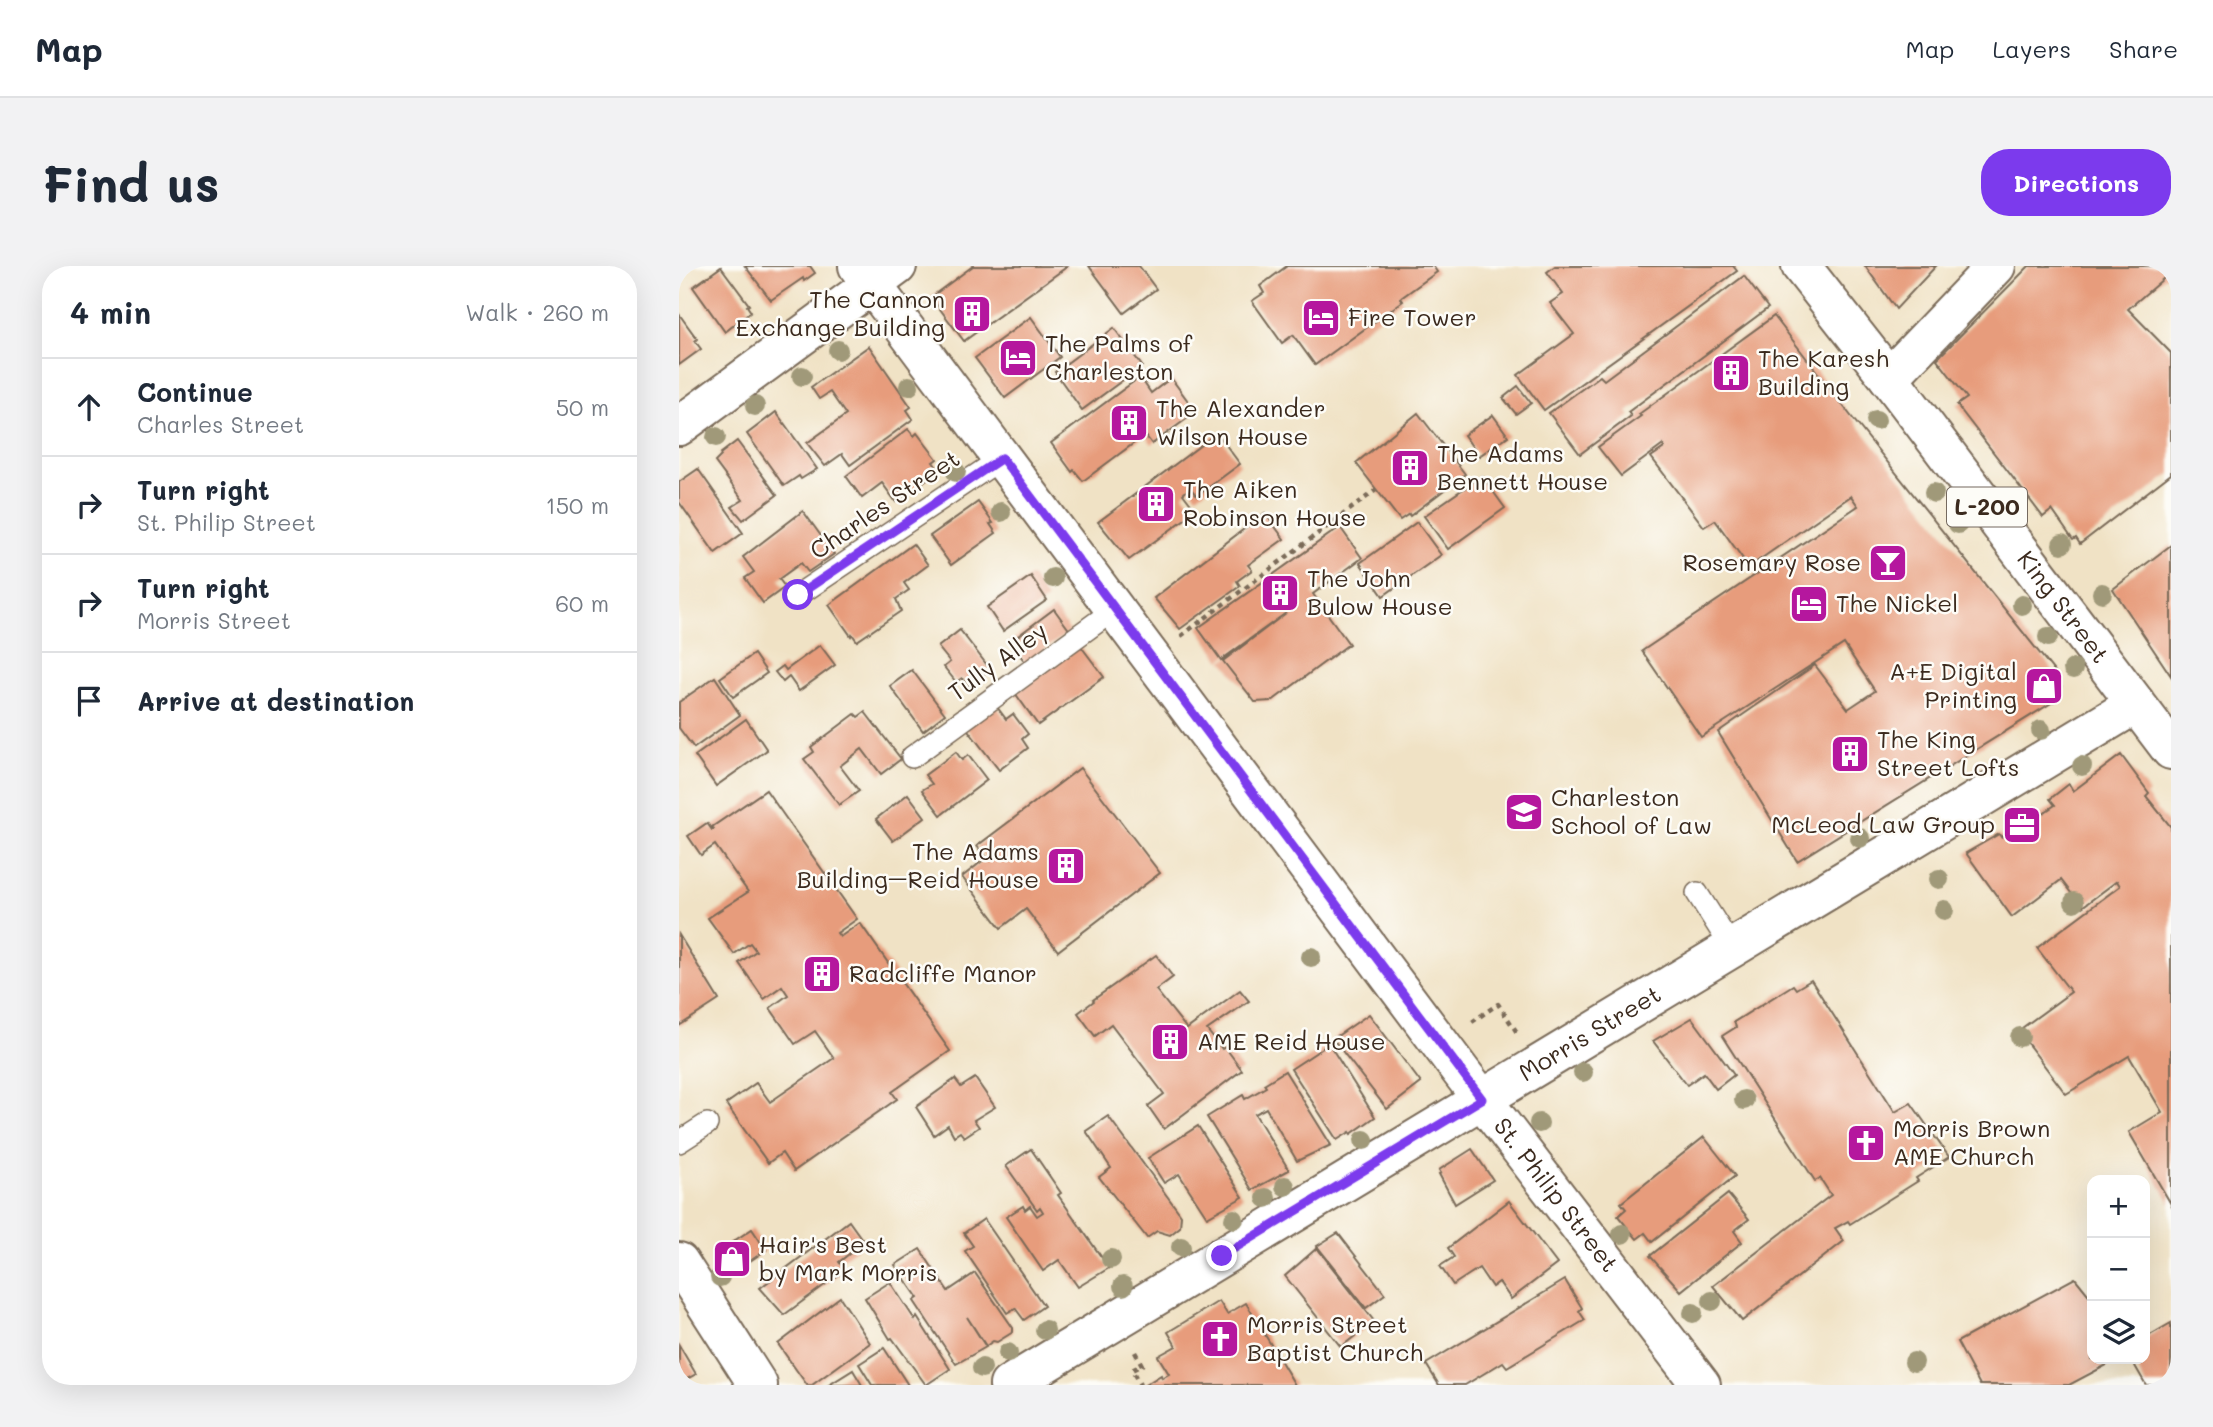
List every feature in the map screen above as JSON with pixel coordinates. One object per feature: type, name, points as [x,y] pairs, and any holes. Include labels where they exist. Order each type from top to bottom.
[{"type":"street","name":"King Street","points":[[1801,266],[2158,725]]},
{"type":"street","points":[[1889,378],[1996,266]]},
{"type":"street","points":[[682,416],[875,272]]},
{"type":"street","name":"St. Philip Street","points":[[875,272],[1002,458],[1482,1099],[1701,1385]]},
{"type":"street","name":"Morris Street","points":[[1009,1385],[1732,948],[2158,725]]},
{"type":"street","points":[[679,1262],[758,1385]]},
{"type":"lane","name":"Charles Street","points":[[798,595],[1002,458]]},
{"type":"lane","name":"Tully Alley","points":[[912,757],[1115,609]]},
{"type":"lane","points":[[1697,893],[1732,948]]},
{"type":"lane","points":[[679,1142],[707,1124]]},
{"type":"path","points":[[1181,636],[1377,490]]},
{"type":"path","points":[[1472,1021],[1498,1004],[1519,1035]]},
{"type":"path","points":[[1133,1348],[1142,1365],[1132,1370],[1140,1385]]},
{"type":"building","points":[[745,266],[810,266],[815,273],[771,300]]},
{"type":"building","name":"The Cannon Exchange Building","points":[[973,266],[1068,266],[964,341],[931,297]]},
{"type":"building","points":[[1089,266],[1139,266],[1156,289],[1124,313]]},
{"type":"building","name":"Fire Tower","points":[[1287,266],[1433,266],[1437,272],[1401,298],[1403,301],[1315,365],[1293,335],[1282,343],[1252,301],[1264,293],[1260,286]]},
{"type":"building","points":[[1555,266],[1733,266],[1737,271],[1544,410],[1518,375],[1574,334],[1550,303],[1563,294],[1547,272]]},
{"type":"building","points":[[1865,266],[1936,266],[1896,309]]},
{"type":"building","points":[[2029,266],[2171,266],[2171,272],[2128,309],[2171,353],[2171,474],[2080,544],[2076,538],[2073,540],[2052,510],[2043,517],[1957,405],[1967,398],[1937,359]]},
{"type":"building","points":[[721,267],[749,305],[747,306],[751,312],[725,332],[693,287]]},
{"type":"building","points":[[1744,276],[1768,308],[1628,412],[1631,416],[1580,454],[1549,413],[1600,376],[1604,380]]},
{"type":"building","points":[[679,314],[701,349],[679,365]]},
{"type":"building","points":[[1774,316],[2057,675],[2062,688],[2056,700],[1797,861],[1718,732],[1815,665],[1848,709],[1875,691],[1844,644],[1701,737],[1642,651],[1858,506],[1851,496],[1749,567],[1715,520],[1704,527],[1651,457],[1664,448],[1663,445],[1621,476],[1598,447]]},
{"type":"building","name":"The Palms of Charleston","points":[[1031,317],[1060,357],[1005,398],[975,358]]},
{"type":"building","points":[[1114,328],[1142,366],[1082,410],[1055,372]]},
{"type":"building","points":[[869,346],[911,407],[907,410],[913,419],[850,465],[842,454],[825,466],[807,443],[846,415],[830,392],[819,399],[811,387]]},
{"type":"building","name":"The Alexander Wilson House","points":[[1140,377],[1151,393],[1171,378],[1196,412],[1152,444],[1145,435],[1083,481],[1074,470],[1072,472],[1051,443]]},
{"type":"building","points":[[1518,386],[1531,403],[1516,414],[1503,398]]},
{"type":"building","points":[[776,412],[817,469],[784,486],[747,434]]},
{"type":"building","name":"The Adams Bennett House","points":[[1418,413],[1465,474],[1410,516],[1409,514],[1400,520],[1356,463]]},
{"type":"building","points":[[1493,415],[1508,436],[1479,456],[1464,435]]},
{"type":"building","points":[[908,429],[914,436],[917,433],[937,459],[933,462],[939,470],[896,502],[882,483],[862,498],[846,476]]},
{"type":"building","name":"The Aiken Robinson House","points":[[1217,433],[1240,464],[1197,496],[1190,488],[1183,494],[1196,511],[1129,560],[1098,522]]},
{"type":"building","points":[[737,441],[777,495],[743,520],[732,507],[743,500],[715,462],[720,454]]},
{"type":"building","points":[[698,469],[743,533],[715,553],[679,502],[679,482]]},
{"type":"building","points":[[1482,476],[1505,508],[1448,549],[1424,516]]},
{"type":"building","points":[[978,502],[993,523],[990,524],[996,533],[951,565],[930,536]]},
{"type":"building","points":[[803,511],[834,554],[808,572],[801,563],[779,579],[785,587],[763,603],[745,578],[754,572],[743,557]]},
{"type":"building","points":[[1265,513],[1284,539],[1248,565],[1252,570],[1237,581],[1240,586],[1180,629],[1154,598]]},
{"type":"building","points":[[1417,522],[1441,555],[1383,596],[1360,563]]},
{"type":"building","points":[[1340,527],[1362,558],[1313,594],[1349,644],[1272,701],[1255,702],[1223,661],[1286,613],[1221,660],[1198,628]]},
{"type":"building","points":[[913,544],[928,565],[904,583],[909,590],[896,599],[901,611],[857,641],[829,605]]},
{"type":"building","points":[[2171,545],[2171,676],[2113,589]]},
{"type":"building","points":[[1031,576],[1047,600],[1003,631],[987,607]]},
{"type":"building","points":[[1054,609],[1070,631],[1026,663],[1010,642]]},
{"type":"building","points":[[960,630],[990,669],[968,686],[962,678],[956,682],[944,667],[950,662],[938,647]]},
{"type":"building","points":[[820,645],[835,665],[799,691],[789,677],[783,682],[775,672],[783,666],[786,670]]},
{"type":"building","points":[[1080,645],[1104,677],[1038,725],[1015,693]]},
{"type":"building","points":[[754,654],[767,673],[733,697],[720,678]]},
{"type":"building","points":[[912,670],[945,714],[923,731],[890,686]]},
{"type":"building","points":[[715,677],[740,715],[694,748],[679,728],[679,702]]},
{"type":"building","points":[[994,703],[1006,719],[1013,714],[1028,734],[1022,739],[1028,748],[999,770],[965,726]]},
{"type":"building","points":[[865,712],[901,759],[881,774],[862,749],[840,766],[859,791],[839,805],[804,759],[814,752],[811,747],[855,714],[858,717]]},
{"type":"building","points":[[746,719],[767,750],[716,786],[695,756]]},
{"type":"building","points":[[956,752],[962,760],[968,755],[987,780],[941,815],[922,790],[932,784],[925,775]]},
{"type":"building","points":[[2121,755],[2149,793],[2146,796],[2171,827],[2171,1204],[2129,1132],[2162,1112],[2129,1056],[2066,1094],[2018,1031],[2071,992],[2037,948],[2120,886],[2117,881],[2082,907],[2061,880],[2012,917],[1966,853],[1999,834],[2001,837],[2008,832],[2005,829],[2030,810],[2036,818],[2055,805],[2050,799],[2069,784],[2073,791]]},
{"type":"building","name":"The Adams Building–Reid House","points":[[1080,768],[1160,873],[1058,951],[1026,909],[1001,928],[962,877],[986,858],[977,846]]},
{"type":"building","name":"Radcliffe Manor","points":[[766,790],[857,919],[837,933],[840,937],[860,923],[950,1051],[892,1092],[897,1099],[794,1171],[782,1153],[768,1163],[726,1104],[756,1083],[770,1102],[834,1058],[815,1031],[795,1044],[770,1008],[788,995],[782,986],[764,999],[739,963],[756,951],[750,943],[734,954],[708,918],[748,892],[715,845],[701,855],[688,836],[707,823],[714,829],[712,827]]},
{"type":"building","points":[[908,794],[925,817],[893,841],[876,819]]},
{"type":"building","points":[[679,935],[719,1000],[679,1026]]},
{"type":"building","name":"AME Reid House","points":[[1156,955],[1173,977],[1156,990],[1187,1029],[1240,990],[1249,1001],[1207,1030],[1222,1049],[1225,1047],[1242,1070],[1164,1129],[1148,1106],[1164,1094],[1111,1024],[1095,1036],[1078,1013]]},
{"type":"building","name":"Morris Brown AME Church","points":[[1811,980],[1895,1112],[1911,1103],[1949,1157],[1916,1178],[1918,1181],[1850,1224],[1848,1221],[1835,1228],[1844,1241],[1742,1321],[1713,1286],[1831,1195],[1820,1178],[1815,1181],[1722,1036],[1736,1027],[1734,1022],[1793,985],[1796,989]]},
{"type":"building","points":[[1369,1014],[1421,1083],[1387,1109],[1333,1039]]},
{"type":"building","points":[[1692,1018],[1734,1075],[1716,1089],[1704,1073],[1687,1085],[1653,1041]]},
{"type":"building","points":[[1329,1044],[1375,1117],[1351,1134],[1350,1132],[1337,1140],[1291,1069]]},
{"type":"building","points":[[1285,1071],[1331,1145],[1297,1161],[1266,1108],[1255,1114],[1289,1170],[1252,1190],[1207,1117],[1243,1095],[1245,1099],[1266,1087],[1264,1084]]},
{"type":"building","points":[[975,1078],[995,1107],[974,1120],[979,1127],[964,1137],[960,1132],[954,1136],[948,1125],[934,1135],[916,1107],[955,1079],[961,1087]]},
{"type":"building","points":[[1108,1116],[1181,1215],[1180,1227],[1170,1235],[1157,1231],[1147,1238],[1099,1177],[1111,1168],[1086,1131]]},
{"type":"building","points":[[1198,1126],[1243,1197],[1207,1217],[1179,1174],[1164,1183],[1148,1158]]},
{"type":"building","points":[[1704,1137],[1735,1176],[1652,1242],[1645,1233],[1637,1239],[1618,1216],[1626,1209],[1621,1203]]},
{"type":"building","points":[[1031,1149],[1061,1193],[1058,1195],[1109,1268],[1078,1287],[1059,1260],[1043,1271],[1006,1217],[1023,1206],[1025,1210],[1030,1206],[1037,1216],[1043,1212],[1040,1207],[1037,1210],[1006,1166]]},
{"type":"building","points":[[1472,1149],[1493,1180],[1455,1204],[1439,1170]]},
{"type":"building","points":[[1728,1194],[1749,1219],[1734,1231],[1742,1242],[1681,1291],[1650,1256]]},
{"type":"building","points":[[1509,1201],[1557,1264],[1511,1299],[1499,1282],[1492,1287],[1479,1268],[1453,1285],[1440,1266],[1454,1257],[1448,1248]]},
{"type":"building","points":[[984,1219],[1044,1306],[1024,1320],[1015,1308],[1007,1313],[965,1251],[973,1246],[964,1233]]},
{"type":"building","points":[[849,1221],[864,1242],[839,1262],[845,1270],[784,1315],[760,1288]]},
{"type":"building","points":[[752,1229],[766,1250],[734,1272],[719,1251]]},
{"type":"building","points":[[1338,1233],[1385,1294],[1366,1308],[1317,1246]]},
{"type":"building","points":[[1317,1248],[1374,1321],[1341,1347],[1285,1276]]},
{"type":"building","points":[[920,1249],[948,1291],[975,1273],[1013,1328],[1013,1332],[986,1346],[967,1317],[986,1347],[956,1364],[914,1301],[918,1298],[895,1265]]},
{"type":"building","points":[[2075,1278],[2087,1293],[2087,1364],[2109,1364],[2069,1385],[1980,1385],[1957,1342]]},
{"type":"building","points":[[1565,1280],[1582,1308],[1579,1311],[1585,1320],[1507,1367],[1503,1362],[1465,1385],[1439,1385],[1426,1364]]},
{"type":"building","points":[[890,1282],[915,1320],[917,1317],[950,1369],[926,1385],[892,1338],[890,1339],[865,1298]]},
{"type":"building","points":[[840,1297],[870,1343],[812,1385],[807,1385],[778,1344]]},
{"type":"building","name":"Morris Street Baptist Church","points":[[1219,1301],[1227,1314],[1246,1303],[1295,1385],[1145,1385],[1161,1375],[1162,1378],[1169,1374],[1158,1356],[1176,1346],[1168,1332]]},
{"type":"building","points":[[2171,1323],[2171,1385],[2146,1385],[2134,1364],[2150,1364],[2150,1335]]},
{"type":"building","points":[[679,1345],[696,1374],[683,1385],[679,1385]]},
{"type":"building","points":[[884,1348],[908,1385],[872,1385],[859,1364]]},
{"type":"building","points":[[853,1370],[862,1385],[829,1385]]},
{"type":"place","name":"The Cannon Exchange Building","points":[[972,314]]},
{"type":"place","name":"Fire Tower","points":[[1321,318]]},
{"type":"place","name":"The Palms of Charleston","points":[[1018,358]]},
{"type":"place","name":"The Karesh Building","points":[[1731,373]]},
{"type":"place","name":"The Alexander Wilson House","points":[[1129,423]]},
{"type":"place","name":"The Adams Bennett House","points":[[1410,468]]},
{"type":"place","name":"The Aiken Robinson House","points":[[1156,504]]},
{"type":"place","name":"Rosemary Rose","points":[[1888,563]]},
{"type":"place","name":"The John Bulow House","points":[[1280,593]]},
{"type":"place","name":"The Nickel","points":[[1809,604]]},
{"type":"place","name":"A+E Digital Printing","points":[[2044,686]]},
{"type":"place","name":"The King Street Lofts","points":[[1850,754]]},
{"type":"place","name":"Charleston School of Law","points":[[1524,812]]},
{"type":"place","name":"McLeod Law Group","points":[[2022,825]]},
{"type":"place","name":"The Adams Building–Reid House","points":[[1066,866]]},
{"type":"place","name":"Radcliffe Manor","points":[[822,974]]},
{"type":"place","name":"AME Reid House","points":[[1170,1042]]},
{"type":"place","name":"Morris Brown AME Church","points":[[1866,1143]]},
{"type":"place","name":"Hair's Best by Mark Morris","points":[[732,1259]]},
{"type":"place","name":"Morris Street Baptist Church","points":[[1220,1339]]},
{"type":"route","points":[[798,595],[1002,458],[1482,1099],[1222,1256]]}]
